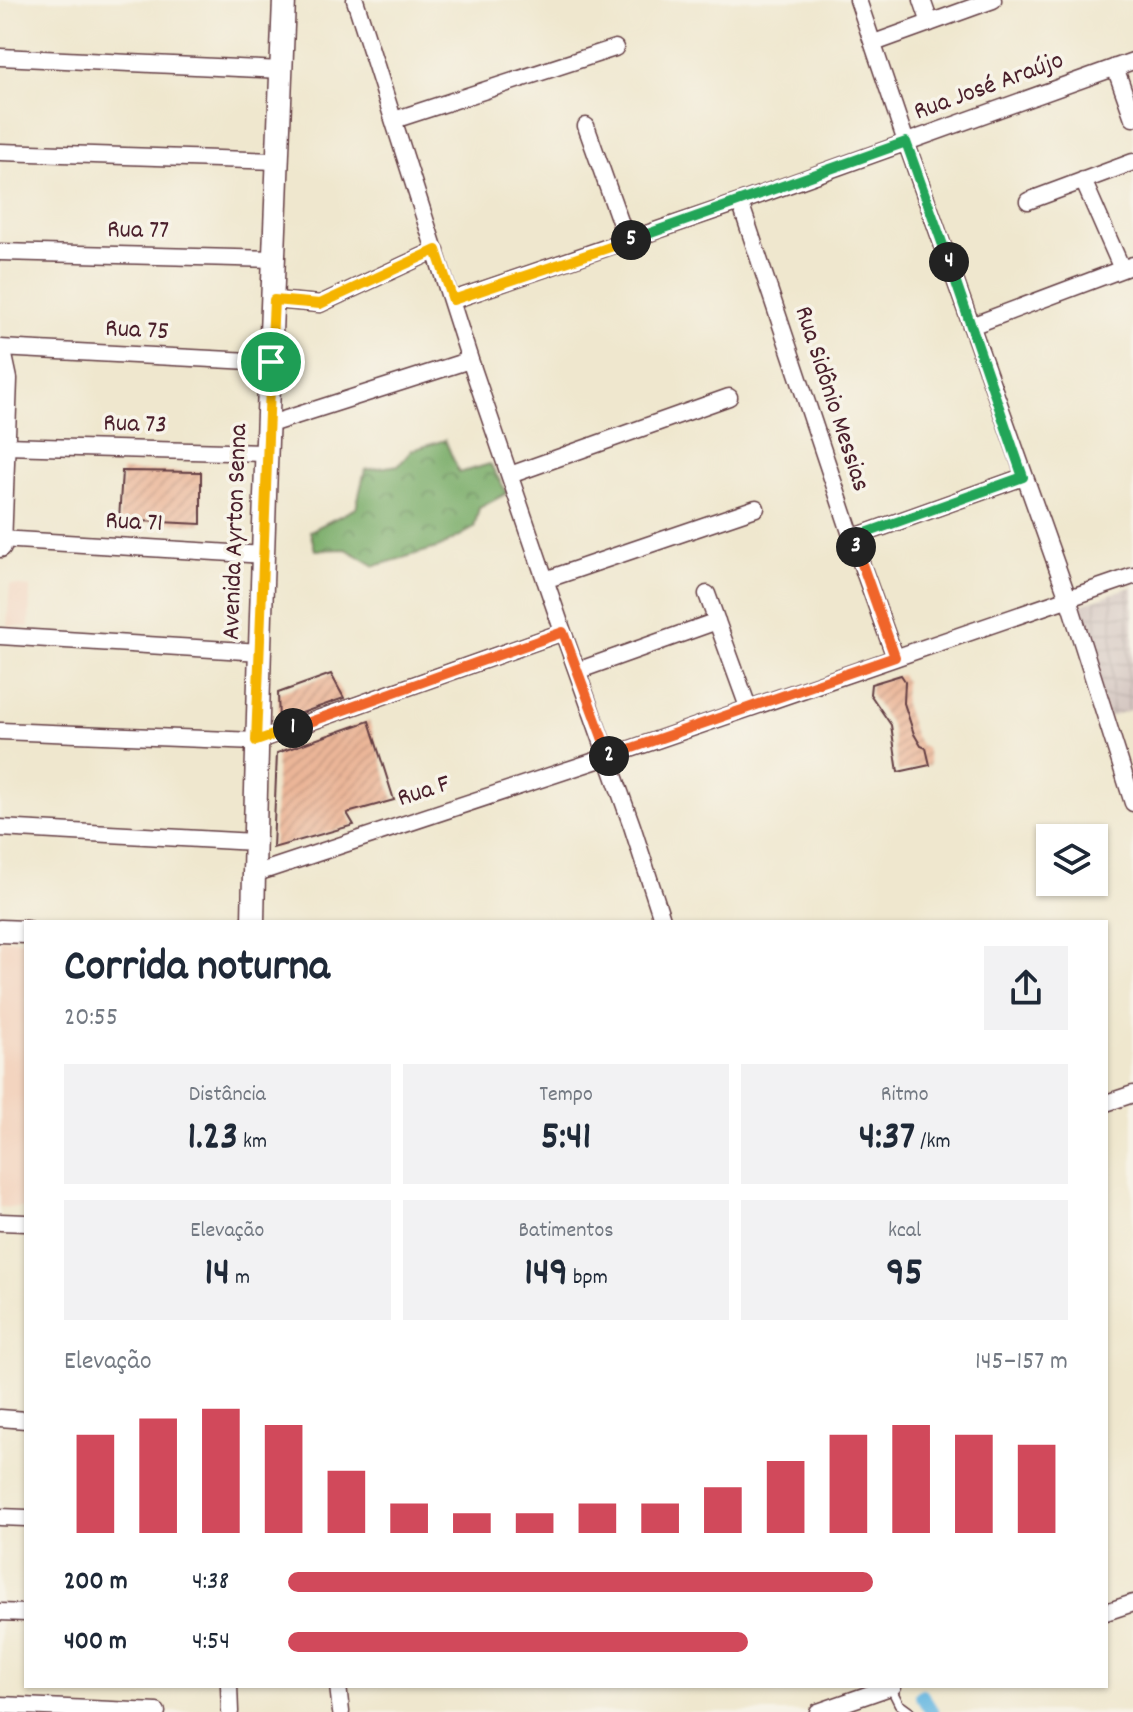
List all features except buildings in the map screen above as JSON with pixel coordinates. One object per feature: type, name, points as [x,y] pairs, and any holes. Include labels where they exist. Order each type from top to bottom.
[{"type":"street","name":"Avenida Ayrton Senna","points":[[253,920],[256,741],[284,0]]},
{"type":"street","points":[[355,0],[470,360],[662,920]]},
{"type":"street","points":[[858,0],[1068,598],[1133,803]]},
{"type":"street","points":[[922,0],[930,23]]},
{"type":"street","points":[[874,43],[993,0]]},
{"type":"street","points":[[394,120],[615,48]]},
{"type":"street","points":[[0,57],[282,70]]},
{"type":"street","name":"Rua José Araújo","points":[[453,300],[740,202],[1133,61]]},
{"type":"street","points":[[1115,67],[1133,118]]},
{"type":"street","points":[[586,126],[627,241]]},
{"type":"street","points":[[0,152],[277,161]]},
{"type":"street","points":[[1028,201],[1133,162]]},
{"type":"street","points":[[971,326],[1128,267],[1083,180]]},
{"type":"street","name":"Rua Sidônio Messias","points":[[740,202],[895,657]]},
{"type":"street","points":[[274,300],[320,304],[436,250]]},
{"type":"street","name":"Rua 77","points":[[0,252],[275,259]]},
{"type":"street","points":[[0,349],[6,379],[0,546]]},
{"type":"street","name":"Rua 75","points":[[0,349],[271,362]]},
{"type":"street","points":[[267,425],[470,360]]},
{"type":"street","points":[[510,475],[729,397]]},
{"type":"street","name":"Rua 73","points":[[4,446],[266,453]]},
{"type":"street","points":[[852,538],[1023,477]]},
{"type":"street","points":[[545,580],[756,508]]},
{"type":"street","name":"Rua 71","points":[[0,539],[265,555]]},
{"type":"street","name":"Rua F","points":[[254,874],[1133,576]]},
{"type":"street","points":[[707,594],[748,707]]},
{"type":"street","points":[[577,671],[717,621]]},
{"type":"street","points":[[0,731],[256,741],[563,632]]},
{"type":"street","points":[[0,636],[261,652]]},
{"type":"street","points":[[0,828],[254,842]]},
{"type":"street","points":[[0,931],[24,932]]},
{"type":"street","points":[[1108,1102],[1133,1094]]},
{"type":"street","points":[[0,1222],[24,1223]]},
{"type":"street","points":[[0,1418],[24,1420]]},
{"type":"street","points":[[0,1517],[24,1518]]},
{"type":"street","points":[[1108,1611],[1133,1603]]},
{"type":"street","points":[[0,1612],[24,1613]]},
{"type":"street","points":[[229,1688],[230,1712]]},
{"type":"street","points":[[338,1688],[341,1712]]},
{"type":"street","points":[[818,1712],[886,1688]]},
{"type":"street","points":[[0,1705],[157,1712]]},
{"type":"lane","points":[[893,1688],[899,1704],[910,1712]]},
{"type":"shaded area","points":[[10,585],[30,587],[29,627],[7,626]]},
{"type":"shaded area","points":[[1133,586],[1133,709],[1108,717],[1072,608]]},
{"type":"shaded area","points":[[0,939],[24,940],[24,1208],[0,1207]]},
{"type":"green space","points":[[445,440],[459,473],[490,464],[507,493],[479,508],[474,528],[440,547],[375,566],[346,549],[315,550],[310,531],[356,508],[365,470],[399,465],[412,450]]},
{"type":"waterway","points":[[922,1696],[932,1712]]},
{"type":"route","points":[[906,142],[1023,477],[852,538],[895,657],[789,694],[608,756],[563,632],[256,741],[271,362],[274,300],[320,304],[436,250],[453,300],[906,142]]}]
